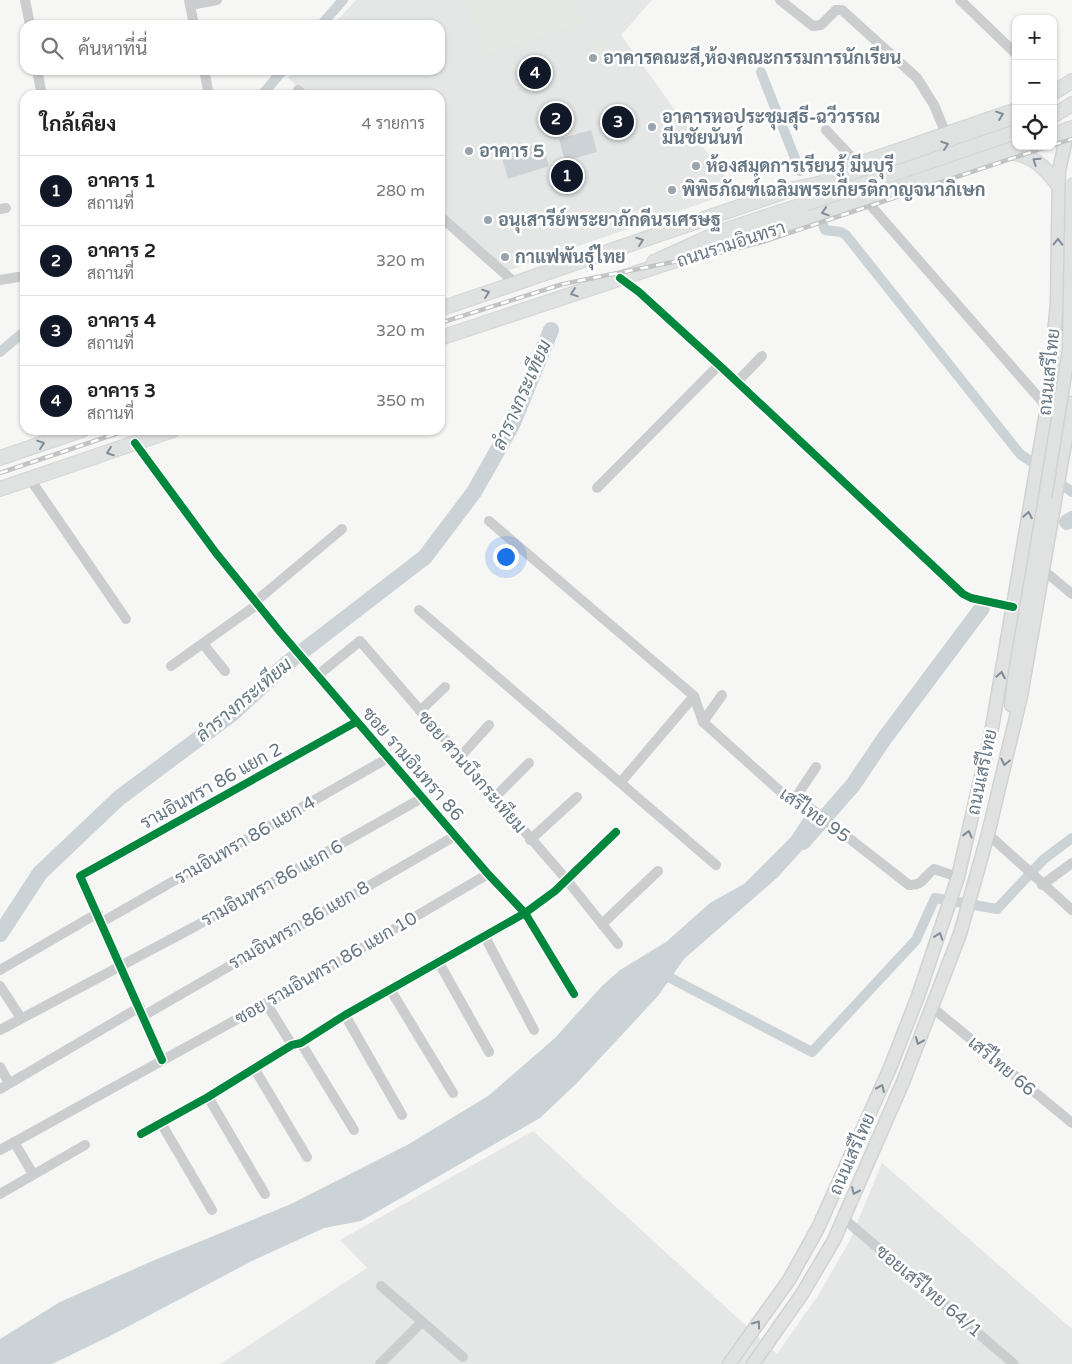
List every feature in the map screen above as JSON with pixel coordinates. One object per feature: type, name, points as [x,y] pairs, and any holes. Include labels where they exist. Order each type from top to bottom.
[{"type":"highway","points":[[1057,91],[1072,81]]},
{"type":"highway","points":[[1057,107],[1072,102]]},
{"type":"highway","points":[[1057,113],[1072,102]]},
{"type":"highway","points":[[789,190],[858,164],[1012,111]]},
{"type":"highway","name":"ถนนรามอินทรา","points":[[445,307],[789,190],[847,178],[1012,123]]},
{"type":"highway","points":[[1057,133],[1071,126]]},
{"type":"highway","points":[[620,278],[713,235],[1012,133]]},
{"type":"highway","name":"ถนนรามอินทรา","points":[[445,336],[620,278],[691,257],[1012,149]]},
{"type":"highway","points":[[1004,152],[1019,153],[1034,159],[1065,184]]},
{"type":"highway","points":[[920,154],[929,178]]},
{"type":"highway","points":[[0,458],[67,435]]},
{"type":"highway","points":[[0,489],[158,435]]},
{"type":"main road","name":"ถนนเสรีไทย","points":[[728,1364],[789,1280],[818,1228],[890,1068],[957,879],[986,757],[1047,407],[1065,184],[1060,158],[1071,126]]},
{"type":"main road","points":[[1012,733],[1014,673],[1049,503],[1068,357],[1065,184]]},
{"type":"main road","points":[[1055,322],[1064,318],[1072,319]]},
{"type":"main road","name":"ถนนเสรีไทย","points":[[753,1364],[802,1294],[834,1240],[933,1008],[966,914],[988,834],[1020,696],[1041,571],[1049,503],[1060,469],[1072,403]]},
{"type":"street","points":[[25,0],[29,20]]},
{"type":"street","points":[[193,20],[190,2],[217,0]]},
{"type":"street","points":[[960,0],[1012,50]]},
{"type":"street","points":[[787,2],[810,26],[815,27],[821,25],[836,10],[842,10],[918,78],[934,105],[946,134]]},
{"type":"street","points":[[38,75],[41,90]]},
{"type":"street","points":[[205,75],[208,90]]},
{"type":"street","points":[[826,130],[858,164]]},
{"type":"street","points":[[865,199],[1047,407]]},
{"type":"street","points":[[445,220],[515,283]]},
{"type":"street","points":[[0,280],[18,277]]},
{"type":"street","points":[[620,278],[639,292],[719,365],[963,594],[971,598],[1013,607]]},
{"type":"street","points":[[737,382],[762,356]]},
{"type":"street","points":[[598,488],[719,365]]},
{"type":"street","name":"ซอย รามอินทรา 86","points":[[135,443],[281,633],[488,874],[525,913],[574,994]]},
{"type":"street","points":[[30,478],[126,619]]},
{"type":"street","points":[[489,521],[694,696],[621,782]]},
{"type":"street","points":[[171,666],[257,603],[342,529]]},
{"type":"street","points":[[1041,571],[1072,594]]},
{"type":"street","points":[[418,610],[716,865]]},
{"type":"street","name":"ซอย สวนบึงกระเทียม","points":[[317,674],[360,641],[530,840],[566,879],[618,944]]},
{"type":"street","points":[[203,644],[225,671]]},
{"type":"street","points":[[420,711],[445,687]]},
{"type":"street","points":[[703,722],[722,695]]},
{"type":"street","name":"เสรีไทย 95","points":[[694,696],[699,716],[703,722],[781,792],[796,797],[909,885],[916,886],[934,869],[957,879]]},
{"type":"street","name":"รามอินทรา 86 แยก 2","points":[[100,918],[80,876],[356,722]]},
{"type":"street","points":[[460,758],[489,725]]},
{"type":"street","name":"รามอินทรา 86 แยก 4","points":[[0,970],[100,918],[388,758]]},
{"type":"street","points":[[494,798],[529,763]]},
{"type":"street","points":[[796,797],[816,767]]},
{"type":"street","name":"รามอินทรา 86 แยก 6","points":[[0,1030],[120,967],[422,798]]},
{"type":"street","points":[[530,840],[577,798]]},
{"type":"street","points":[[141,1134],[208,1097],[254,1068],[438,961],[525,913],[555,892],[566,879],[616,832]]},
{"type":"street","points":[[988,834],[1041,884],[1072,910]]},
{"type":"street","name":"รามอินทรา 86 แยก 8","points":[[0,1089],[455,836]]},
{"type":"street","points":[[1041,884],[1072,863]]},
{"type":"street","points":[[602,924],[658,872]]},
{"type":"street","name":"ซอย รามอินทรา 86 แยก 10","points":[[0,1150],[266,1003],[488,874]]},
{"type":"street","points":[[100,918],[162,1060]]},
{"type":"street","points":[[484,935],[534,1030]]},
{"type":"street","points":[[438,961],[489,1052]]},
{"type":"street","points":[[0,986],[21,1018]]},
{"type":"street","points":[[390,989],[454,1093]]},
{"type":"street","points":[[266,1003],[354,1130]]},
{"type":"street","name":"เสรีไทย 66","points":[[933,1008],[1072,1123]]},
{"type":"street","points":[[345,1015],[402,1115]]},
{"type":"street","points":[[0,1067],[10,1083]]},
{"type":"street","points":[[254,1068],[307,1157]]},
{"type":"street","points":[[208,1097],[265,1194]]},
{"type":"street","points":[[160,1123],[212,1210]]},
{"type":"street","points":[[14,1142],[33,1174]]},
{"type":"street","points":[[0,1194],[86,1145]]},
{"type":"street","name":"ซอยเสรีไทย 64/1","points":[[843,1218],[1014,1364]]},
{"type":"street","points":[[381,1286],[463,1357]]},
{"type":"street","points":[[380,1364],[422,1322]]},
{"type":"shaded area","points":[[356,0],[652,0],[621,35],[680,117],[737,191],[507,271],[445,216],[445,90],[301,90],[288,78],[290,75],[445,75],[445,20],[338,20]]},
{"type":"shaded area","points":[[467,0],[578,0],[585,22],[484,55]]},
{"type":"shaded area","points":[[607,39],[615,65],[602,68],[594,43]]},
{"type":"shaded area","points":[[591,130],[597,152],[565,161],[559,139]]},
{"type":"shaded area","points":[[542,142],[549,166],[508,179],[501,155]]},
{"type":"shaded area","points":[[806,814],[821,829],[778,877],[684,959],[658,996],[577,1083],[540,1118],[361,1221],[324,1228],[252,1261],[110,1336],[52,1364],[0,1364],[0,1339],[60,1302],[150,1262],[291,1204],[409,1144],[488,1096],[555,1038],[602,986],[620,970],[666,942],[710,903],[744,884],[791,837]]},
{"type":"shaded area","points":[[533,1131],[777,1354],[819,1294],[850,1240],[882,1163],[1072,1329],[1072,1364],[220,1364],[367,1268],[340,1240]]},
{"type":"waterway","points":[[325,20],[343,0]]},
{"type":"waterway","points":[[761,72],[800,171]]},
{"type":"waterway","points":[[266,90],[279,75]]},
{"type":"waterway","points":[[823,225],[825,230],[841,232],[846,235],[1020,454],[1042,469]]},
{"type":"waterway","name":"ลำรางกระเทียม","points":[[0,934],[40,873],[119,798],[233,713],[286,664],[425,557],[474,492],[512,425],[551,330]]},
{"type":"waterway","points":[[0,352],[20,335]]},
{"type":"waterway","points":[[1053,478],[1072,492]]},
{"type":"waterway","points":[[1067,522],[1072,519]]},
{"type":"waterway","points":[[803,842],[853,785],[884,739],[982,608]]},
{"type":"waterway","points":[[659,972],[812,1052],[916,940],[935,898],[997,909],[1044,859],[1072,838]]},
{"type":"railway","points":[[1057,144],[1072,139]]},
{"type":"railway","points":[[445,321],[563,284],[723,252],[762,242],[1037,150]]},
{"type":"railway","points":[[0,473],[112,435]]},
{"type":"cycle path","points":[[620,278],[639,292],[719,365],[963,594],[971,598],[1013,607]]},
{"type":"cycle path","points":[[135,443],[216,553],[281,633],[488,874],[525,913],[574,994]]},
{"type":"cycle path","points":[[162,1060],[80,876],[356,722]]},
{"type":"cycle path","points":[[141,1134],[208,1097],[292,1045],[301,1043],[345,1015],[525,913],[555,891],[616,832]]},
{"type":"place","name":"อาคารคณะสี,ห้องคณะกรรมการนักเรียน","points":[[593,58]]},
{"type":"place","name":"อาคาร 3","points":[[535,73]]},
{"type":"place","name":"อาคาร 2","points":[[556,119]]},
{"type":"place","name":"อาคาร 4","points":[[618,122]]},
{"type":"place","name":"อาคารหอประชุมสุธี-ฉวีวรรณ มีนชัยนันท์","points":[[652,127]]},
{"type":"place","name":"อาคาร 5","points":[[469,151]]},
{"type":"place","name":"ห้องสมุดการเรียนรู้ มีนบุรี","points":[[696,166]]},
{"type":"place","name":"อาคาร 1","points":[[567,176]]},
{"type":"place","name":"พิพิธภัณฑ์เฉลิมพระเกียรติกาญจนาภิเษก","points":[[672,190]]},
{"type":"place","name":"อนุเสารีย์พระยาภักดีนรเศรษฐ","points":[[488,220]]},
{"type":"place","name":"กาแฟพันธ์ุไทย","points":[[505,257]]}]
